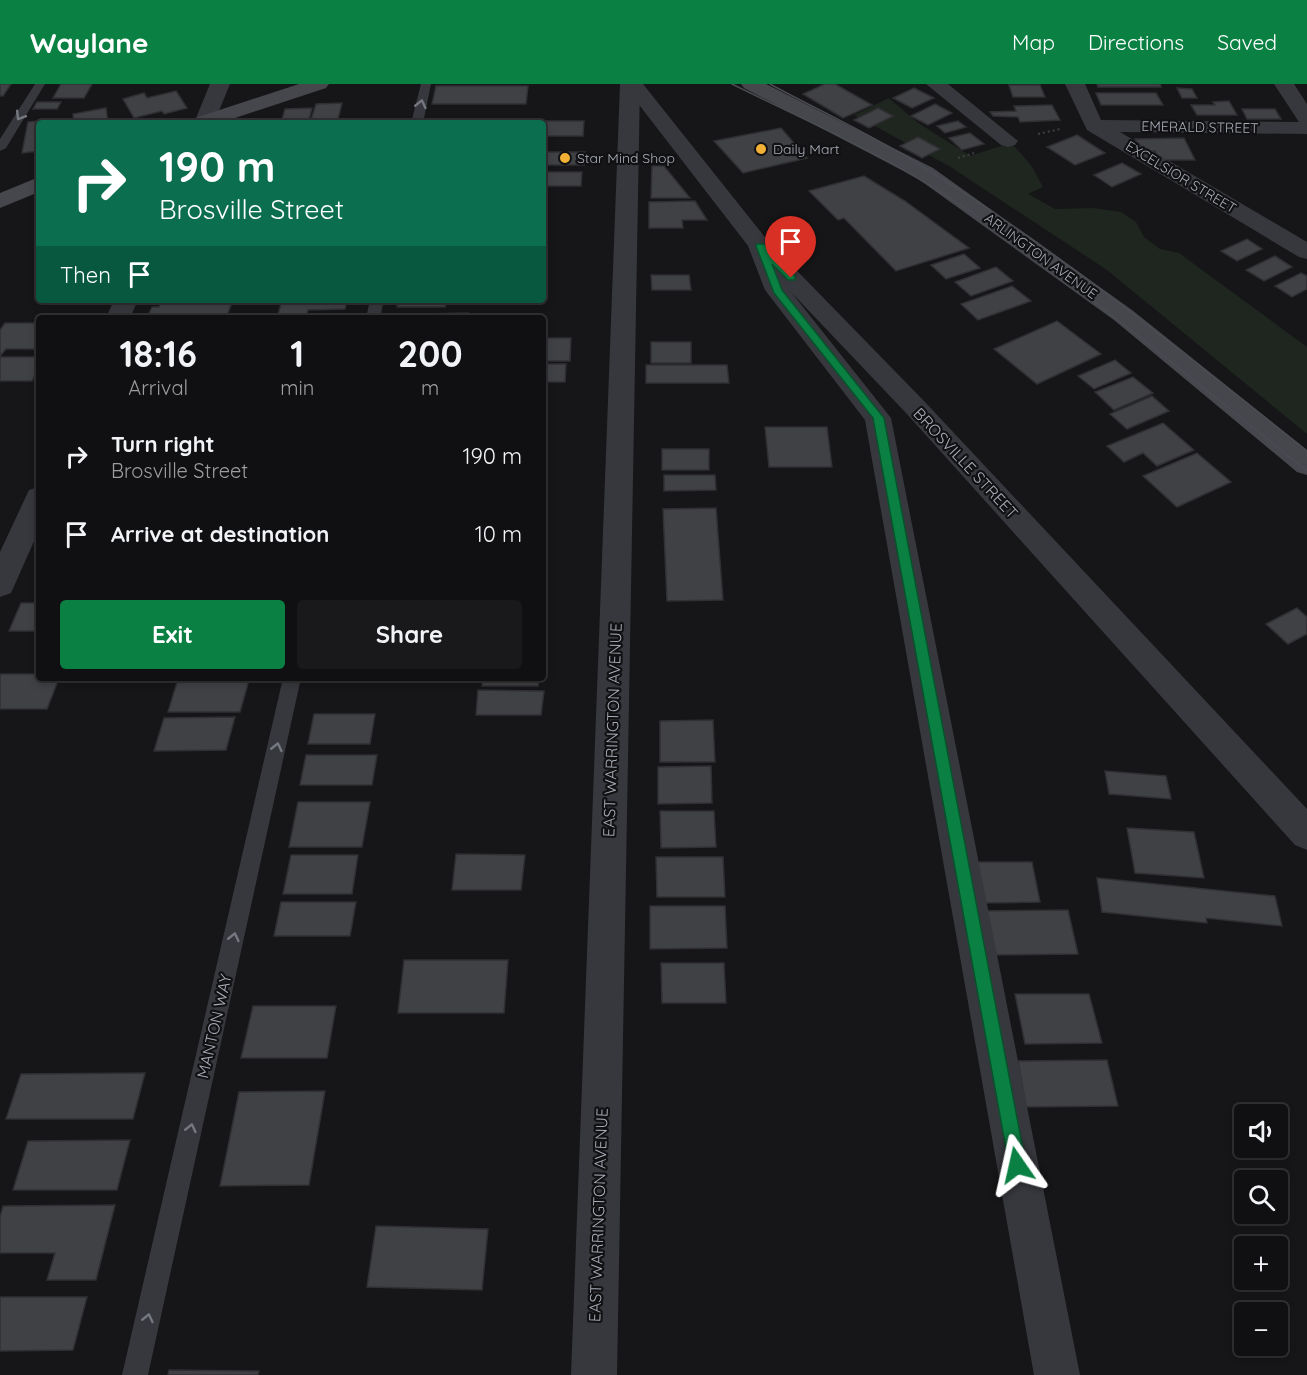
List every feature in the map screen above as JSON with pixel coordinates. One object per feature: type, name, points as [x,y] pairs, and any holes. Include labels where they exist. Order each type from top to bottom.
[{"type":"main road","name":"ARLINGTON AVENUE","points":[[751,84],[925,173],[1123,315],[1307,465]]},
{"type":"main road","points":[[208,120],[305,85]]},
{"type":"main road","points":[[0,201],[36,185]]},
{"type":"street","points":[[203,120],[220,84]]},
{"type":"street","name":"BROSVILLE STREET","points":[[632,84],[760,246],[915,407],[1307,834]]},
{"type":"street","name":"EAST WARRINGTON AVENUE","points":[[594,1375],[632,84]]},
{"type":"street","points":[[936,84],[1008,141]]},
{"type":"street","points":[[1075,84],[1094,126]]},
{"type":"street","points":[[1284,84],[1307,119]]},
{"type":"street","name":"EMERALD STREET","points":[[1094,126],[1307,128]]},
{"type":"street","name":"EXCELSIOR STREET","points":[[1094,126],[1307,252]]},
{"type":"street","points":[[760,246],[777,290],[878,418],[1057,1375]]},
{"type":"street","points":[[0,585],[36,504]]},
{"type":"lane","points":[[0,148],[40,84]]},
{"type":"lane","points":[[418,120],[426,84]]},
{"type":"lane","name":"MANTON WAY","points":[[135,1375],[291,681]]},
{"type":"shaded area","points":[[889,98],[917,122],[970,156],[1001,146],[1014,146],[1031,165],[1043,187],[1028,194],[1055,209],[1093,208],[1121,212],[1136,222],[1144,237],[1160,249],[1179,253],[1307,347],[1307,434],[1107,270],[949,166],[854,115]]},
{"type":"building","points":[[0,84],[11,84],[3,96],[0,96]]},
{"type":"building","points":[[61,84],[92,84],[84,98],[53,98]]},
{"type":"building","points":[[825,84],[835,84],[872,105],[843,118],[803,94]]},
{"type":"building","points":[[1097,84],[1160,84],[1161,87],[1098,87]]},
{"type":"building","points":[[1009,85],[1040,85],[1045,97],[1013,97]]},
{"type":"building","points":[[436,86],[528,86],[526,104],[432,104]]},
{"type":"building","points":[[914,88],[934,98],[912,108],[893,98]]},
{"type":"building","points":[[1177,88],[1192,89],[1197,98],[1182,98]]},
{"type":"building","points":[[176,91],[187,108],[164,114],[162,111],[134,118],[123,99],[144,93],[147,98]]},
{"type":"building","points":[[1096,93],[1156,93],[1163,105],[1101,105]]},
{"type":"building","points":[[1229,101],[1237,115],[1197,115],[1191,105],[1215,105],[1213,102]]},
{"type":"building","points":[[37,102],[61,102],[57,109],[33,109]]},
{"type":"building","points":[[342,103],[338,120],[311,120],[316,104]]},
{"type":"building","points":[[935,104],[952,113],[928,125],[911,116]]},
{"type":"building","points":[[1052,105],[1060,120],[1020,122],[1018,117],[993,116],[990,112],[1016,111],[1014,106]]},
{"type":"building","points":[[106,108],[108,120],[74,120],[73,114]]},
{"type":"building","points":[[312,108],[309,120],[282,120],[285,109]]},
{"type":"building","points":[[878,108],[893,116],[869,128],[854,120]]},
{"type":"building","points":[[1242,109],[1275,109],[1281,119],[1247,119]]},
{"type":"building","points":[[36,121],[36,151],[22,153],[28,122]]},
{"type":"building","points":[[546,121],[584,121],[583,136],[546,136]]},
{"type":"building","points":[[958,121],[966,127],[945,133],[937,126]]},
{"type":"building","name":"Daily Mart","points":[[781,128],[807,158],[743,173],[714,141]]},
{"type":"building","points":[[970,133],[984,144],[962,150],[949,138]]},
{"type":"building","points":[[1077,135],[1105,153],[1075,165],[1047,147]]},
{"type":"building","points":[[918,137],[940,149],[922,158],[900,146]]},
{"type":"building","points":[[1184,138],[1195,160],[1160,160],[1155,151],[1141,151],[1135,139]]},
{"type":"building","points":[[546,152],[585,152],[584,165],[546,165]]},
{"type":"building","points":[[1122,163],[1141,174],[1112,187],[1094,175]]},
{"type":"building","points":[[652,166],[664,166],[690,198],[651,198]]},
{"type":"building","points":[[546,172],[582,172],[581,186],[546,186]]},
{"type":"building","points":[[864,176],[905,201],[969,248],[896,271],[844,218],[838,220],[809,191]]},
{"type":"building","points":[[695,201],[707,220],[682,220],[683,228],[649,228],[649,202]]},
{"type":"building","points":[[1247,239],[1262,249],[1237,261],[1221,251]]},
{"type":"building","points":[[964,254],[980,268],[946,279],[931,265]]},
{"type":"building","points":[[1275,256],[1292,267],[1264,281],[1246,270]]},
{"type":"building","points":[[996,267],[1013,281],[971,296],[955,282]]},
{"type":"building","points":[[1301,273],[1307,276],[1307,289],[1292,297],[1275,286]]},
{"type":"building","points":[[651,275],[689,275],[691,290],[652,290]]},
{"type":"building","points":[[1012,286],[1031,301],[978,320],[961,304]]},
{"type":"building","points":[[161,303],[232,303],[227,315],[148,315],[152,307],[159,307]]},
{"type":"building","points":[[281,303],[346,303],[345,309],[308,310],[307,315],[278,315]]},
{"type":"building","points":[[398,303],[446,303],[445,307],[397,307]]},
{"type":"building","points":[[468,313],[468,315],[423,315]]},
{"type":"building","points":[[1057,321],[1101,354],[1037,384],[994,349]]},
{"type":"building","points":[[5,323],[36,323],[36,349],[6,349],[0,356],[0,330]]},
{"type":"building","points":[[546,338],[571,338],[570,361],[546,361]]},
{"type":"building","points":[[651,342],[691,342],[691,363],[651,363]]},
{"type":"building","points":[[0,357],[36,357],[36,372],[32,381],[0,381]]},
{"type":"building","points":[[1115,360],[1131,373],[1094,389],[1078,376]]},
{"type":"building","points":[[546,364],[566,364],[565,382],[546,382]]},
{"type":"building","points":[[646,365],[727,365],[729,383],[646,383]]},
{"type":"building","points":[[1133,377],[1153,393],[1114,410],[1095,392]]},
{"type":"building","points":[[1152,396],[1169,411],[1127,429],[1110,414]]},
{"type":"building","points":[[1163,423],[1194,450],[1157,466],[1143,453],[1124,462],[1107,446]]},
{"type":"building","points":[[765,427],[827,427],[832,467],[769,467]]},
{"type":"building","points":[[662,449],[709,449],[709,470],[662,470]]},
{"type":"building","points":[[1197,453],[1231,482],[1177,507],[1143,476]]},
{"type":"building","points":[[664,475],[715,475],[716,490],[664,491]]},
{"type":"building","points":[[716,508],[723,600],[667,601],[663,509]]},
{"type":"building","points":[[21,603],[36,603],[36,631],[9,631]]},
{"type":"building","points":[[1297,608],[1307,617],[1307,634],[1288,644],[1266,624]]},
{"type":"building","points":[[0,674],[36,674],[36,681],[58,681],[47,709],[0,709]]},
{"type":"building","points":[[177,681],[249,681],[240,712],[168,712]]},
{"type":"building","points":[[483,681],[539,681],[538,686],[482,686]]},
{"type":"building","points":[[478,690],[544,691],[541,715],[476,715]]},
{"type":"building","points":[[314,714],[375,714],[370,744],[308,744]]},
{"type":"building","points":[[235,717],[226,750],[154,751],[164,718]]},
{"type":"building","points":[[713,720],[715,762],[660,762],[660,721]]},
{"type":"building","points":[[306,755],[377,755],[372,785],[300,785]]},
{"type":"building","points":[[711,766],[712,803],[658,804],[658,767]]},
{"type":"building","points":[[1105,771],[1166,776],[1171,799],[1109,794]]},
{"type":"building","points":[[298,802],[370,802],[362,847],[289,847]]},
{"type":"building","points":[[660,811],[714,811],[716,847],[661,848]]},
{"type":"building","points":[[1127,828],[1194,832],[1204,878],[1135,873]]},
{"type":"building","points":[[456,854],[525,855],[521,890],[452,890]]},
{"type":"building","points":[[291,855],[358,855],[352,894],[283,894]]},
{"type":"building","points":[[656,857],[723,857],[725,897],[657,897]]},
{"type":"building","points":[[976,862],[1032,862],[1040,902],[983,903]]},
{"type":"building","points":[[1097,878],[1275,896],[1282,926],[1206,918],[1207,923],[1102,912]]},
{"type":"building","points":[[281,902],[356,902],[350,936],[274,936]]},
{"type":"building","points":[[650,906],[725,906],[727,948],[650,949]]},
{"type":"building","points":[[1068,910],[1078,954],[987,955],[978,911]]},
{"type":"building","points":[[404,960],[508,960],[504,1013],[398,1013]]},
{"type":"building","points":[[661,963],[724,963],[726,1003],[662,1003]]},
{"type":"building","points":[[1015,994],[1089,994],[1102,1043],[1025,1044]]},
{"type":"building","points":[[253,1006],[336,1006],[327,1058],[241,1058]]},
{"type":"building","points":[[1107,1060],[1118,1106],[1026,1107],[1018,1061]]},
{"type":"building","points":[[145,1073],[133,1119],[6,1119],[21,1074]]},
{"type":"building","points":[[325,1091],[309,1185],[220,1186],[239,1092]]},
{"type":"building","points":[[130,1140],[117,1190],[13,1190],[28,1141]]},
{"type":"building","points":[[115,1205],[96,1280],[47,1280],[55,1253],[0,1253],[0,1217],[3,1206]]},
{"type":"building","points":[[376,1226],[488,1229],[482,1290],[367,1287]]},
{"type":"building","points":[[0,1297],[87,1297],[73,1350],[0,1351]]},
{"type":"building","points":[[169,1370],[259,1371],[258,1375],[168,1375]]},
{"type":"tram line","points":[[732,84],[880,157],[965,208],[1096,303],[1307,471]]},
{"type":"tram line","points":[[770,84],[897,151],[1017,228],[1115,300],[1307,451]]},
{"type":"place","name":"Daily Mart","points":[[761,149]]},
{"type":"place","name":"Star Mind Shop","points":[[565,158]]},
{"type":"route","points":[[791,278],[760,246],[777,290],[878,418],[1017,1165]]}]
